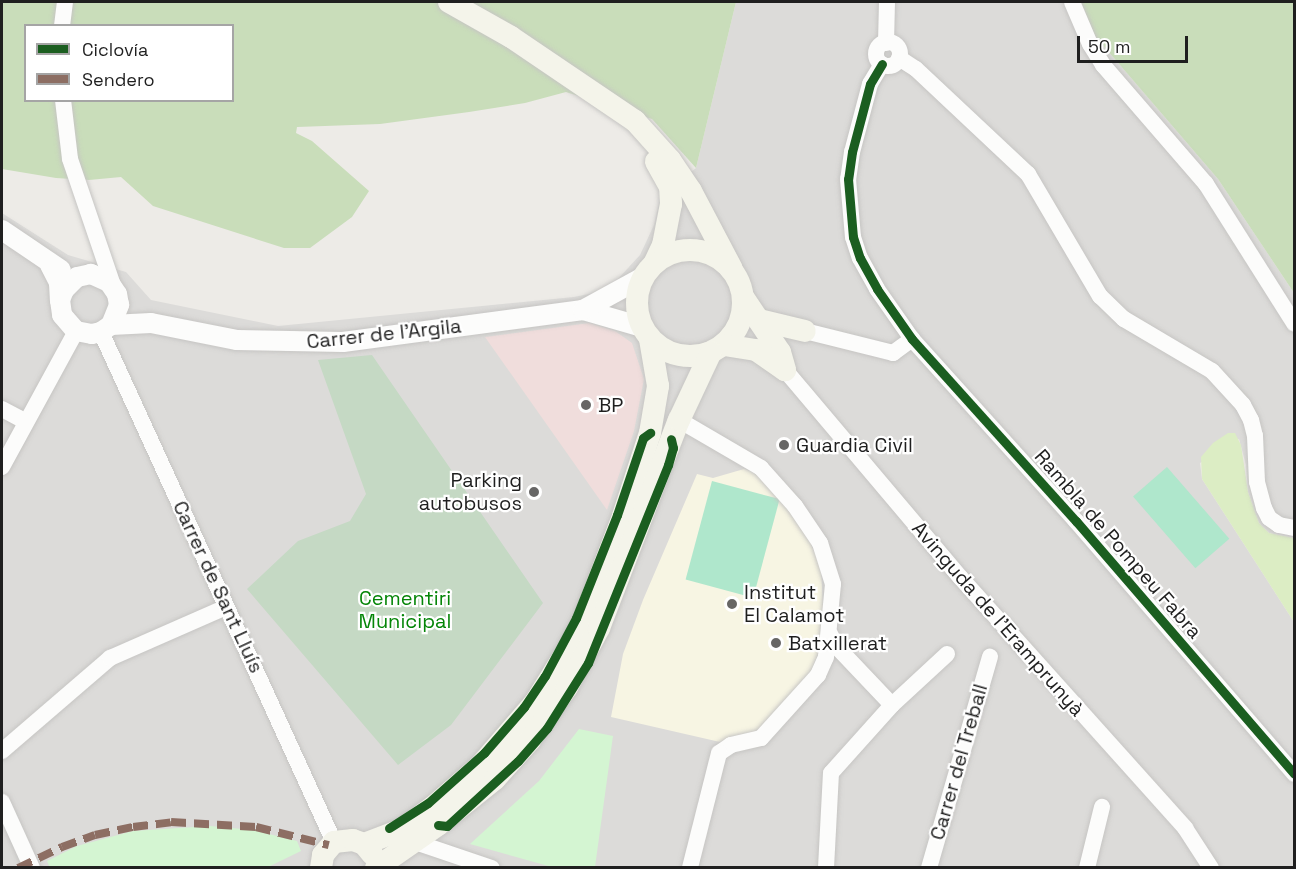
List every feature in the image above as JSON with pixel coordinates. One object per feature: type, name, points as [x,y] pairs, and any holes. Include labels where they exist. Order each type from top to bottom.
[{"type":"main road","points":[[364,844],[400,830],[434,806],[481,765],[536,701],[583,621],[623,516],[650,433],[658,386],[637,302],[669,220],[670,195],[667,179],[643,145],[622,125],[585,97],[430,2]]},
{"type":"main road","points":[[449,2],[511,37],[635,121],[670,160],[691,191],[732,269],[743,297],[783,361]]},
{"type":"main road","points":[[650,269],[679,250],[698,250],[717,257],[732,269]]},
{"type":"main road","points":[[319,866],[329,845],[334,842],[353,840],[364,844],[371,852],[376,867],[416,842],[495,779],[530,740],[567,687],[599,628],[679,420],[717,348],[739,323],[743,297]]},
{"type":"main road","points":[[759,320],[805,330]]},
{"type":"main road","points":[[783,361],[790,338],[805,330]]},
{"type":"main road","points":[[646,333],[660,347],[678,355],[691,356],[717,348],[756,350],[783,361]]},
{"type":"street","points":[[62,24],[65,2]]},
{"type":"street","points":[[886,43],[887,2]]},
{"type":"street","points":[[1072,2],[1090,44],[1103,65],[1206,184],[1294,323]]},
{"type":"street","points":[[886,43],[898,48],[899,58],[893,65],[882,64],[876,53],[880,46],[886,43]]},
{"type":"street","points":[[899,58],[916,69],[1028,174],[1100,296],[1124,319],[1212,371],[1243,405],[1251,420],[1255,436],[1257,482],[1264,508],[1269,518],[1279,525],[1294,528]]},
{"type":"street","name":"Rambla de Pompeu Fabra","points":[[882,64],[870,84],[852,152],[848,179],[851,220],[860,258],[877,289],[912,339],[1076,521],[1294,774]]},
{"type":"street","points":[[50,265],[59,283],[62,315],[76,331],[92,334],[106,328],[117,296],[70,159],[63,102]]},
{"type":"street","points":[[2,230],[24,242],[50,265],[80,276],[102,277],[117,296]]},
{"type":"street","points":[[60,300],[63,290],[97,262],[100,248]]},
{"type":"street","name":"Carrer de l'Argila","points":[[106,328],[151,323],[237,340],[343,342],[583,310],[650,269]]},
{"type":"street","name":"Carrer de l'Argila","points":[[117,296],[151,323]]},
{"type":"street","name":"Carrer de l'Argila","points":[[583,310],[646,333]]},
{"type":"street","name":"Carrer de Sant Lluís","points":[[106,328],[226,607],[334,842]]},
{"type":"street","points":[[805,330],[893,353],[912,339]]},
{"type":"street","points":[[2,467],[76,331]]},
{"type":"street","name":"Avinguda de l'Eramprunyà","points":[[783,361],[961,578],[1185,828],[1211,867]]},
{"type":"street","points":[[2,409],[26,422]]},
{"type":"street","points":[[679,420],[760,468],[795,506],[820,543],[832,584],[830,634],[826,657],[818,675],[771,730],[761,738],[731,745],[719,753],[690,867]]},
{"type":"street","points":[[2,751],[110,658],[226,607]]},
{"type":"street","points":[[830,634],[836,645],[892,705]]},
{"type":"street","points":[[826,867],[831,773],[892,705],[947,654]]},
{"type":"street","name":"Carrer del Treball","points":[[929,867],[990,657]]},
{"type":"street","points":[[2,802],[32,867]]},
{"type":"street","points":[[1087,867],[1102,807]]},
{"type":"street","points":[[416,842],[492,867]]},
{"type":"shaded area","points":[[736,2],[1081,2],[1095,36],[1218,179],[1294,293],[1294,538],[1269,533],[1259,523],[1248,492],[1246,465],[1239,439],[1200,463],[1202,479],[1294,622],[1294,867],[2,867],[2,213],[68,255],[126,272],[151,300],[278,326],[574,297],[598,292],[616,281],[640,255],[654,225],[660,198],[696,168]]},
{"type":"shaded area","name":"BP","points":[[589,323],[615,331],[632,343],[644,379],[634,431],[607,510],[485,337]]},
{"type":"shaded area","name":"Institut El Calamot","points":[[744,469],[759,474],[798,515],[821,567],[823,608],[818,654],[808,678],[757,734],[720,742],[611,717],[623,654],[643,600],[697,474],[713,478]]},
{"type":"green space","points":[[2,2],[736,2],[696,168],[652,119],[566,92],[525,103],[380,124],[297,127],[296,133],[312,141],[369,191],[352,217],[310,248],[284,248],[153,206],[121,177],[89,180],[56,178],[2,169]]},
{"type":"green space","points":[[1081,2],[1294,2],[1294,293],[1218,179],[1095,36]]},
{"type":"green space","name":"Cementiri Municipal","points":[[372,355],[543,603],[451,725],[398,765],[247,589],[298,541],[350,521],[366,494],[318,360]]},
{"type":"green space","points":[[1228,433],[1235,433],[1241,445],[1248,492],[1259,523],[1269,533],[1294,538],[1294,622],[1202,479],[1201,457],[1213,443]]},
{"type":"green space","points":[[1167,467],[1229,539],[1195,568],[1133,497]]},
{"type":"green space","points":[[712,481],[780,499],[753,598],[686,580]]},
{"type":"green space","points":[[579,729],[613,736],[595,867],[552,867],[470,844],[539,781]]},
{"type":"green space","points":[[210,826],[253,830],[297,841],[301,851],[266,868],[50,868],[47,861],[77,846],[133,831]]},
{"type":"marked path","points":[[18,868],[62,847],[95,835],[171,822],[256,827],[329,845]]},
{"type":"cycle path","points":[[882,64],[870,84],[852,152],[848,179],[853,237],[860,258],[877,289],[912,339],[1076,521],[1294,774]]},
{"type":"cycle path","points":[[389,828],[428,803],[484,753],[524,707],[545,676],[576,618],[617,515],[643,438],[650,433]]},
{"type":"cycle path","points":[[438,825],[447,826],[518,761],[547,728],[588,663],[668,465],[673,448],[671,439]]},
{"type":"place","name":"BP","points":[[586,405]]},
{"type":"place","name":"Guardia Civil","points":[[784,445]]},
{"type":"place","name":"Parking autobusos","points":[[534,492]]},
{"type":"place","name":"Institut El Calamot","points":[[732,604]]},
{"type":"place","name":"Batxillerat","points":[[776,643]]}]
